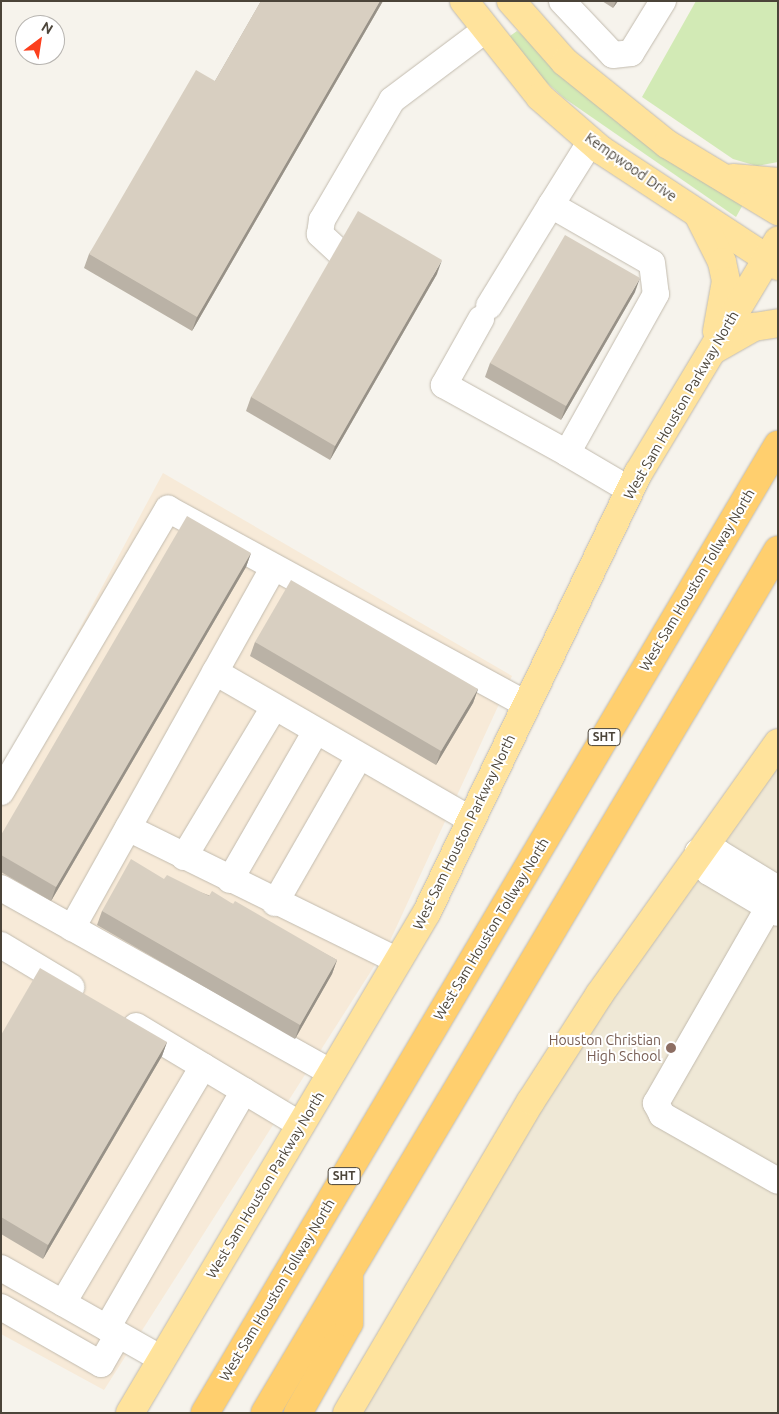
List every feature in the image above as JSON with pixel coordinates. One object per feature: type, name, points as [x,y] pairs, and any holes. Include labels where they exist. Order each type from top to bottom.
[{"type":"highway","name":"West Sam Houston Tollway North","points":[[205,1413],[778,445]]},
{"type":"highway","points":[[265,1413],[778,550]]},
{"type":"highway","points":[[298,1413],[349,1323],[349,1271]]},
{"type":"highway","points":[[193,1413],[257,1324]]},
{"type":"main road","name":"Kempwood Drive","points":[[464,1],[484,31],[540,97],[591,141],[698,214],[774,255]]},
{"type":"main road","points":[[484,31],[514,2],[565,62],[667,144],[778,211]]},
{"type":"main road","points":[[720,176],[765,185],[778,182]]},
{"type":"main road","points":[[698,214],[722,262],[726,282],[714,350]]},
{"type":"main road","name":"West Sam Houston Parkway North","points":[[130,1413],[398,961],[471,820],[630,490],[714,350],[774,255]]},
{"type":"main road","points":[[714,350],[754,327],[778,323]]},
{"type":"main road","points":[[347,1413],[531,1101],[698,852],[778,743]]},
{"type":"lane","points":[[562,1],[613,55],[631,54],[662,1]]},
{"type":"lane","points":[[338,251],[320,234],[322,220],[392,100],[484,31]]},
{"type":"lane","points":[[591,141],[485,312],[444,385],[630,490]]},
{"type":"lane","points":[[551,205],[652,264],[656,294],[567,453]]},
{"type":"lane","points":[[1,792],[168,509],[273,568],[527,704]]},
{"type":"lane","points":[[72,928],[273,568]]},
{"type":"lane","points":[[215,672],[471,820]]},
{"type":"lane","points":[[184,857],[274,707]]},
{"type":"lane","points":[[230,880],[316,731]]},
{"type":"lane","points":[[275,903],[359,756]]},
{"type":"lane","points":[[128,828],[275,903],[398,961]]},
{"type":"lane","points":[[698,852],[719,854],[776,900],[656,1103],[662,1115],[778,1181]]},
{"type":"lane","points":[[1,888],[332,1073]]},
{"type":"lane","points":[[1,945],[301,1125]]},
{"type":"lane","points":[[64,1303],[203,1066]]},
{"type":"lane","points":[[1,1307],[101,1364],[112,1331],[244,1091]]},
{"type":"lane","points":[[1,1268],[162,1359]]},
{"type":"shaded area","points":[[163,473],[512,676],[389,943],[104,1390],[1,1334],[1,776]]},
{"type":"shaded area","name":"Houston Christian High School","points":[[778,743],[778,1413],[347,1413],[531,1101]]},
{"type":"green space","points":[[696,1],[778,1],[778,162],[757,166],[733,159],[642,97]]},
{"type":"green space","points":[[517,31],[745,201],[736,217],[564,98],[526,64],[510,36]]},
{"type":"building","points":[[261,1],[380,1],[197,317],[89,254],[196,70],[215,81]]},
{"type":"building","points":[[358,211],[442,260],[335,446],[251,397]]},
{"type":"building","points":[[565,235],[640,278],[566,406],[490,363]]},
{"type":"building","points":[[187,516],[251,553],[56,887],[1,855],[1,835]]},
{"type":"building","points":[[291,580],[478,689],[441,751],[255,642]]},
{"type":"building","points":[[131,859],[164,879],[167,875],[209,896],[212,891],[233,904],[235,901],[337,960],[300,1025],[102,911]]},
{"type":"building","points":[[40,968],[167,1042],[48,1245],[1,1217],[1,1035]]},
{"type":"place","name":"Houston Christian High School","points":[[671,1048]]}]
